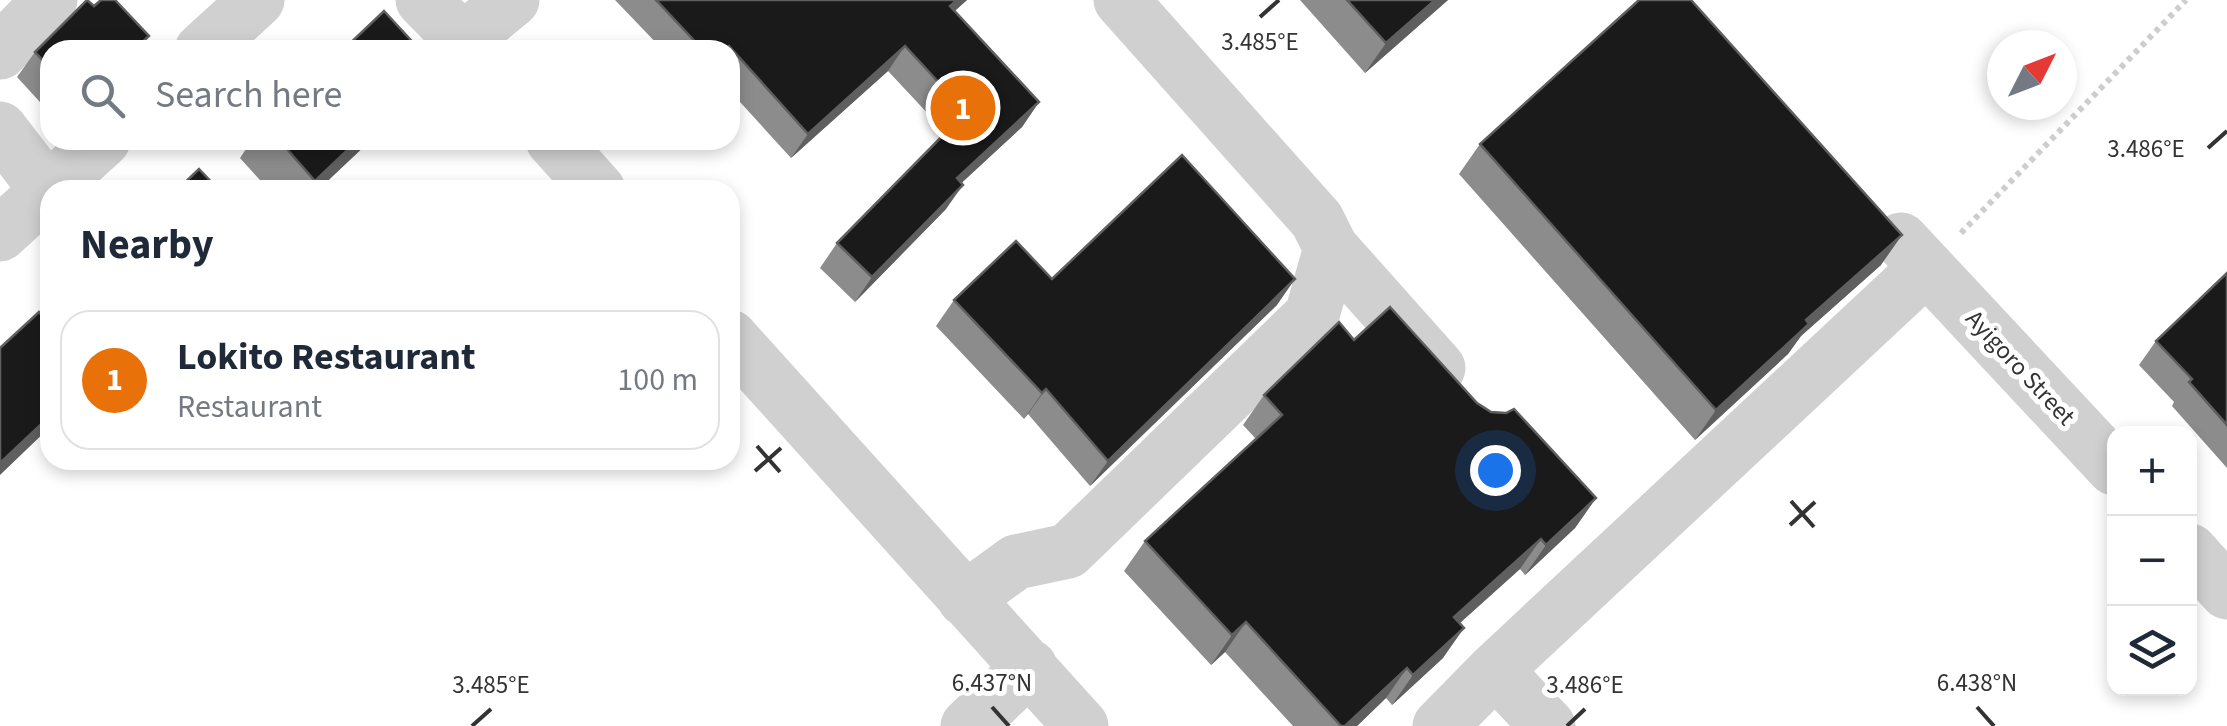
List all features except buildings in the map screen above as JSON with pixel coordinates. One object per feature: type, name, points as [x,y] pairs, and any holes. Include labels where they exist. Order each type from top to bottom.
[{"type":"street","points":[[0,52],[50,0]]},
{"type":"street","points":[[213,40],[257,0]]},
{"type":"street","points":[[424,0],[463,40]]},
{"type":"street","points":[[473,40],[512,0]]},
{"type":"street","points":[[1120,0],[1317,220],[1331,248],[1466,398]]},
{"type":"street","points":[[0,128],[40,181]]},
{"type":"street","points":[[58,180],[92,150]]},
{"type":"street","points":[[562,150],[589,180]]},
{"type":"street","points":[[0,234],[40,197]]},
{"type":"street","name":"Ayigoro Street","points":[[1863,198],[2107,461]]},
{"type":"street","points":[[966,599],[1016,562],[1068,551],[1312,315],[1331,248]]},
{"type":"street","points":[[1440,726],[1495,670],[1926,268]]},
{"type":"street","points":[[740,349],[1081,726]]},
{"type":"street","points":[[2197,559],[2227,592]]},
{"type":"street","points":[[968,726],[1030,668]]},
{"type":"street","points":[[1495,670],[1548,726]]},
{"type":"path","points":[[1926,268],[2186,0]]},
{"type":"place","name":"Lokito Restaurant","points":[[963,108]]}]
